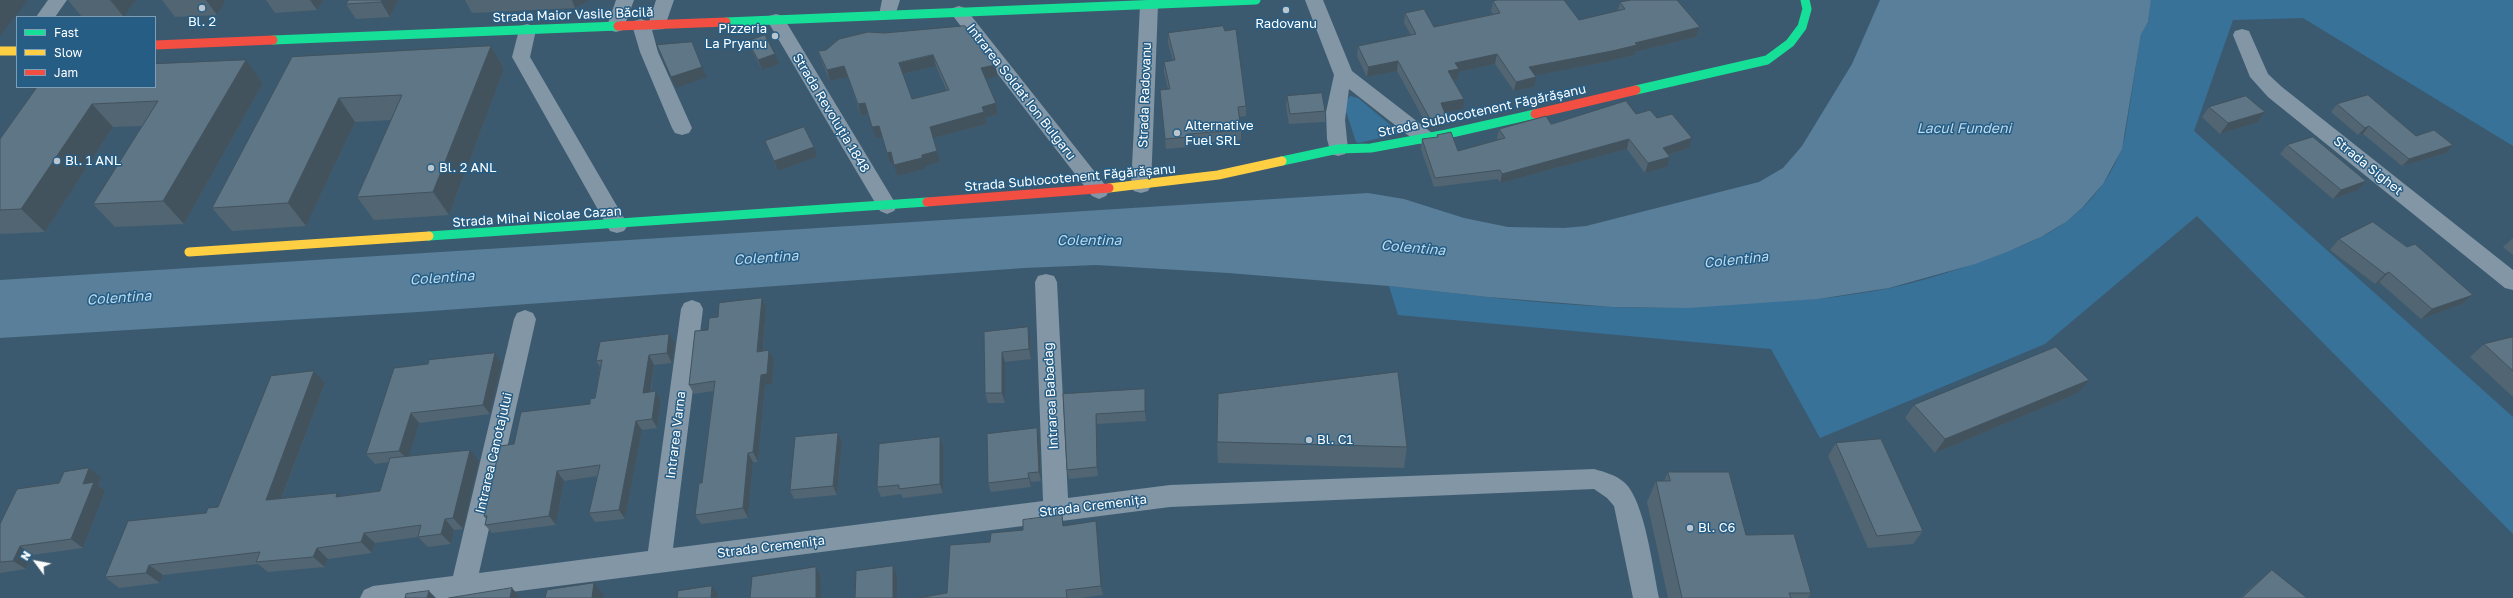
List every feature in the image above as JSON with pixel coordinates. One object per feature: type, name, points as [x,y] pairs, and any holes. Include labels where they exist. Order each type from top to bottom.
[{"type":"street","points":[[46,16],[58,0]]},
{"type":"street","points":[[616,26],[625,0]]},
{"type":"street","points":[[665,0],[649,25],[650,52],[682,128]]},
{"type":"street","name":"Strada Maior Vasile Băcilă","points":[[156,45],[776,20],[890,8],[959,12],[1256,0]]},
{"type":"street","points":[[1314,0],[1344,75],[1425,138]]},
{"type":"street","name":"Strada Sublocotenent Făgărășanu","points":[[887,206],[1099,191],[1141,186],[1251,170],[1284,159],[1338,149],[1371,148],[1425,138],[1723,69],[1755,63],[1778,55],[1788,46],[1805,18],[1807,7],[1805,0]]},
{"type":"street","name":"Strada Radovanu","points":[[1141,186],[1149,4]]},
{"type":"street","name":"Intrarea Soldat Ion Bulgaru","points":[[959,12],[1099,191]]},
{"type":"street","name":"Strada Revoluția 1848","points":[[776,20],[887,206]]},
{"type":"street","points":[[528,30],[522,58],[617,225]]},
{"type":"street","name":"Strada Sighet","points":[[2242,35],[2260,77],[2275,92],[2513,282]]},
{"type":"street","points":[[0,52],[16,51]]},
{"type":"street","points":[[1338,149],[1334,118],[1335,105],[1344,75]]},
{"type":"street","name":"Strada Mihai Nicolae Cazan","points":[[189,252],[617,225],[887,206]]},
{"type":"street","name":"Intrarea Babadag","points":[[1046,282],[1056,510]]},
{"type":"street","name":"Intrarea Varna","points":[[659,561],[692,309]]},
{"type":"street","name":"Intrarea Canotajului","points":[[463,587],[525,319]]},
{"type":"street","name":"Strada Cremenița","points":[[373,598],[1170,496],[1594,479],[1619,491],[1624,498],[1646,598]]},
{"type":"shaded area","points":[[2151,0],[2513,0],[2513,146],[2303,18],[2233,20],[2194,131],[2513,417],[2513,534],[2197,216],[2045,344],[1820,438],[1771,349],[1398,315],[1389,286],[1584,306],[1645,308],[1828,298],[1908,284],[1959,269],[2021,246],[2050,233],[2077,213],[2095,194],[2110,173],[2125,136],[2141,33],[2148,22]]},
{"type":"shaded area","points":[[1350,96],[1358,98],[1400,133],[1359,143],[1356,142],[1344,105]]},
{"type":"water","name":"Lacul Fundeni","points":[[1880,0],[2151,0],[2148,22],[2141,34],[2122,149],[2103,184],[2082,208],[2066,222],[2041,237],[2007,252],[1975,264],[1889,288],[1818,299],[1688,308],[1612,307],[1488,297],[1389,286],[1228,273],[1096,265],[1024,268],[418,312],[0,338],[0,280],[1368,193],[1404,199],[1464,218],[1508,227],[1564,228],[1586,226],[1759,182],[1783,168],[1802,146],[1852,64]]},
{"type":"building","points":[[349,0],[382,0],[381,2],[346,4]]},
{"type":"building","points":[[1564,0],[1579,20],[1625,9],[1620,2],[1631,0],[1677,0],[1700,27],[1635,43],[1637,45],[1612,51],[1529,67],[1536,77],[1516,82],[1497,54],[1455,63],[1459,69],[1448,71],[1464,99],[1441,103],[1446,116],[1430,119],[1398,61],[1368,67],[1358,46],[1416,34],[1405,13],[1424,9],[1434,27],[1500,13],[1493,1]]},
{"type":"building","points":[[965,26],[995,65],[981,68],[996,103],[982,107],[984,112],[930,127],[937,151],[922,155],[922,158],[894,165],[891,152],[887,153],[879,126],[872,127],[865,103],[858,104],[844,66],[827,70],[818,51],[826,50],[839,39],[868,32],[884,33]],"holes":[[[933,55],[949,90],[912,99],[899,63]]]},
{"type":"building","points":[[1223,26],[1225,31],[1236,29],[1246,106],[1238,107],[1241,130],[1187,134],[1188,137],[1165,139],[1160,90],[1170,89],[1164,62],[1175,60],[1168,33]]},
{"type":"building","points":[[765,35],[775,54],[758,60],[748,41]]},
{"type":"building","points":[[692,42],[702,67],[671,77],[657,45]]},
{"type":"building","points":[[491,46],[433,192],[357,197],[402,95],[339,98],[288,203],[212,208],[292,57]]},
{"type":"building","points":[[246,60],[163,201],[93,204],[158,101],[92,104],[21,209],[0,210],[0,139],[36,88],[156,88],[156,64]]},
{"type":"building","points":[[1322,93],[1325,111],[1290,114],[1287,96]]},
{"type":"building","points":[[2368,95],[2416,136],[2434,130],[2453,145],[2409,159],[2369,126],[2365,128],[2337,104]]},
{"type":"building","points":[[2246,96],[2265,112],[2228,123],[2209,107]]},
{"type":"building","points":[[1626,101],[1636,114],[1650,110],[1657,118],[1672,114],[1692,138],[1663,148],[1670,157],[1648,163],[1629,139],[1502,174],[1500,170],[1435,178],[1422,139],[1438,137],[1437,135],[1451,132],[1458,151],[1505,138],[1499,129],[1546,116],[1551,124]]},
{"type":"building","points":[[804,127],[814,147],[774,161],[765,141]]},
{"type":"building","points":[[2313,137],[2366,181],[2341,190],[2287,145]]},
{"type":"building","points":[[2373,222],[2407,247],[2415,244],[2473,295],[2432,309],[2389,272],[2385,274],[2339,239]]},
{"type":"building","points":[[762,298],[757,352],[769,350],[767,374],[761,375],[753,452],[748,453],[743,508],[695,515],[699,483],[702,483],[715,381],[689,385],[695,331],[708,330],[709,318],[718,317],[719,303]]},
{"type":"building","points":[[1028,327],[1029,349],[1002,352],[1002,393],[985,393],[984,332]]},
{"type":"building","points":[[669,334],[667,353],[649,355],[643,393],[656,391],[652,419],[636,421],[619,510],[589,513],[600,465],[557,471],[549,516],[485,525],[487,516],[484,516],[500,446],[514,444],[521,412],[590,404],[590,399],[595,398],[602,360],[596,361],[600,342]]},
{"type":"building","points":[[2513,337],[2513,371],[2484,344]]},
{"type":"building","points":[[2056,347],[2089,380],[1945,439],[1914,405]]},
{"type":"building","points":[[495,353],[483,405],[411,413],[399,451],[366,454],[394,368],[428,364],[429,360]]},
{"type":"building","points":[[314,371],[266,500],[337,493],[336,497],[380,491],[390,458],[470,450],[453,518],[445,519],[441,534],[418,537],[421,525],[364,533],[361,542],[317,548],[313,557],[256,562],[260,552],[149,565],[146,573],[105,577],[128,521],[206,513],[208,508],[218,507],[271,376]]},
{"type":"building","name":"Bl. C1","points":[[1398,372],[1407,447],[1217,442],[1218,394]]},
{"type":"building","points":[[1145,389],[1145,411],[1096,414],[1097,467],[1067,470],[1063,394]]},
{"type":"building","points":[[1037,428],[1039,472],[1028,473],[1029,478],[988,483],[987,434]]},
{"type":"building","points":[[838,433],[833,486],[790,490],[795,437]]},
{"type":"building","points":[[940,437],[940,484],[899,489],[899,485],[877,487],[879,444]]},
{"type":"building","points":[[1881,439],[1923,531],[1877,536],[1836,443]]},
{"type":"building","points":[[89,468],[83,484],[94,482],[71,539],[20,546],[13,561],[0,562],[0,524],[17,489],[59,483],[64,472]]},
{"type":"building","name":"Bl. C6","points":[[1668,472],[1729,472],[1746,535],[1794,534],[1811,593],[1789,593],[1791,598],[1682,598],[1656,481],[1670,481]]},
{"type":"building","points":[[1062,515],[1063,526],[1096,521],[1101,586],[1066,590],[1067,598],[918,598],[947,593],[950,545],[990,542],[991,533],[1023,530],[1023,520]]},
{"type":"building","points":[[893,566],[893,598],[855,598],[856,571]]},
{"type":"building","points":[[816,567],[816,598],[750,598],[752,577]]},
{"type":"building","points":[[2272,570],[2307,598],[2242,598]]},
{"type":"building","points":[[594,583],[592,598],[545,598],[547,590]]},
{"type":"building","points":[[712,586],[711,598],[677,598],[678,591]]},
{"type":"building","points":[[512,588],[510,598],[449,598]]},
{"type":"building","points":[[429,591],[427,598],[405,598],[406,594]]},
{"type":"traffic: fast","points":[[726,22],[1256,0]]},
{"type":"traffic: fast","points":[[1636,90],[1767,60],[1790,43],[1802,27],[1807,9],[1805,0]]},
{"type":"traffic: fast","points":[[273,40],[618,26]]},
{"type":"traffic: fast","points":[[1282,161],[1338,149],[1371,148],[1447,134],[1535,114]]},
{"type":"traffic: fast","points":[[429,236],[927,202]]},
{"type":"traffic: slow","points":[[0,51],[16,51]]},
{"type":"traffic: slow","points":[[1109,188],[1218,175],[1261,167],[1282,161]]},
{"type":"traffic: slow","points":[[189,252],[429,236]]},
{"type":"traffic: jam","points":[[618,26],[726,22]]},
{"type":"traffic: jam","points":[[156,45],[273,40]]},
{"type":"traffic: jam","points":[[1535,114],[1636,90]]},
{"type":"traffic: jam","points":[[927,202],[1109,188]]},
{"type":"place","name":"Bl. 2","points":[[202,8]]},
{"type":"place","name":"Radovanu","points":[[1286,10]]},
{"type":"place","name":"Pizzeria La Pryanu","points":[[775,36]]},
{"type":"place","name":"Alternative Fuel SRL","points":[[1177,133]]},
{"type":"place","name":"Bl. 1 ANL","points":[[57,161]]},
{"type":"place","name":"Bl. 2 ANL","points":[[431,168]]},
{"type":"place","name":"Bl. C1","points":[[1309,440]]},
{"type":"place","name":"Bl. C6","points":[[1690,528]]},
{"type":"water label","name":"Colentina","points":[[1089,241]]},
{"type":"water label","name":"Colentina","points":[[1413,248]]},
{"type":"water label","name":"Colentina","points":[[766,258]]},
{"type":"water label","name":"Colentina","points":[[1736,260]]},
{"type":"water label","name":"Colentina","points":[[442,278]]},
{"type":"water label","name":"Colentina","points":[[119,298]]}]
